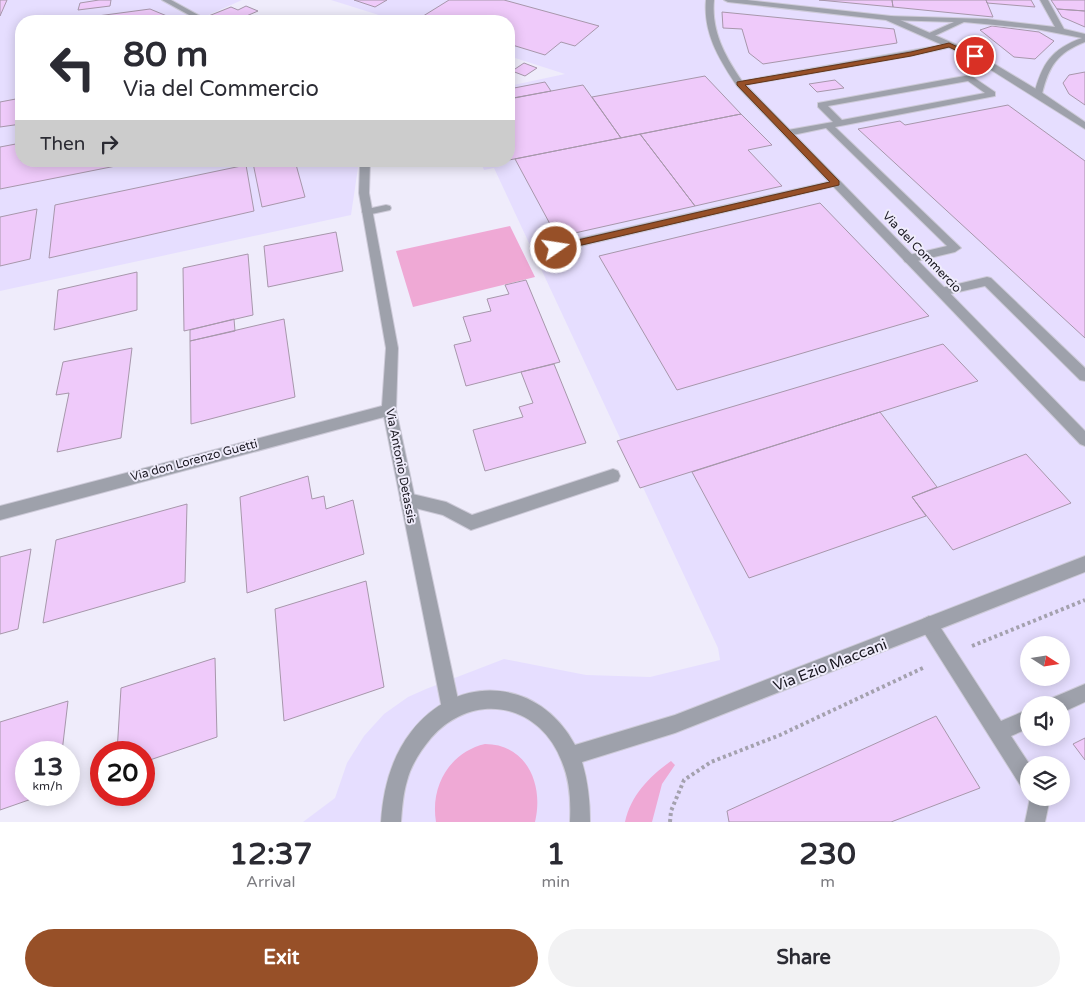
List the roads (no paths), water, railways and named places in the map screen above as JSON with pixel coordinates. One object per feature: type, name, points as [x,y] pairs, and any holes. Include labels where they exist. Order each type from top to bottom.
[{"type":"street","points":[[166,0],[194,15]]},
{"type":"street","name":"Via del Commercio","points":[[710,0],[708,9],[711,29],[720,55],[740,84],[1085,440]]},
{"type":"street","points":[[728,0],[888,18],[965,19],[1060,29],[1085,37]]},
{"type":"street","points":[[1044,0],[1060,29]]},
{"type":"street","points":[[888,18],[975,56],[1038,94],[1085,126]]},
{"type":"street","points":[[930,36],[965,19]]},
{"type":"street","points":[[1038,94],[1044,72],[1074,42],[1085,37]]},
{"type":"street","points":[[740,84],[911,54],[949,45]]},
{"type":"street","points":[[788,133],[992,94],[970,78],[821,105],[840,123]]},
{"type":"street","points":[[828,125],[956,248],[909,259]]},
{"type":"street","name":"Via Antonio Detassis","points":[[365,167],[364,193],[392,348],[389,410],[451,709]]},
{"type":"street","points":[[556,248],[836,183]]},
{"type":"street","points":[[368,212],[386,208]]},
{"type":"street","points":[[941,292],[987,280],[1085,376]]},
{"type":"street","name":"Via don Lorenzo Guetti","points":[[0,513],[389,410]]},
{"type":"street","points":[[408,500],[446,509],[471,522],[613,476]]},
{"type":"street","name":"Via Ezio Maccani","points":[[571,756],[675,724],[1085,564]]},
{"type":"street","points":[[929,626],[1020,767]]},
{"type":"street","points":[[1070,700],[1085,694]]},
{"type":"street","points":[[391,822],[394,791],[408,753],[430,724],[451,709],[474,700],[491,699],[523,706],[537,714],[550,725],[561,739],[571,756],[580,793],[580,822]]},
{"type":"street","points":[[998,732],[1020,722]]},
{"type":"street","points":[[1035,822],[1038,806]]}]
